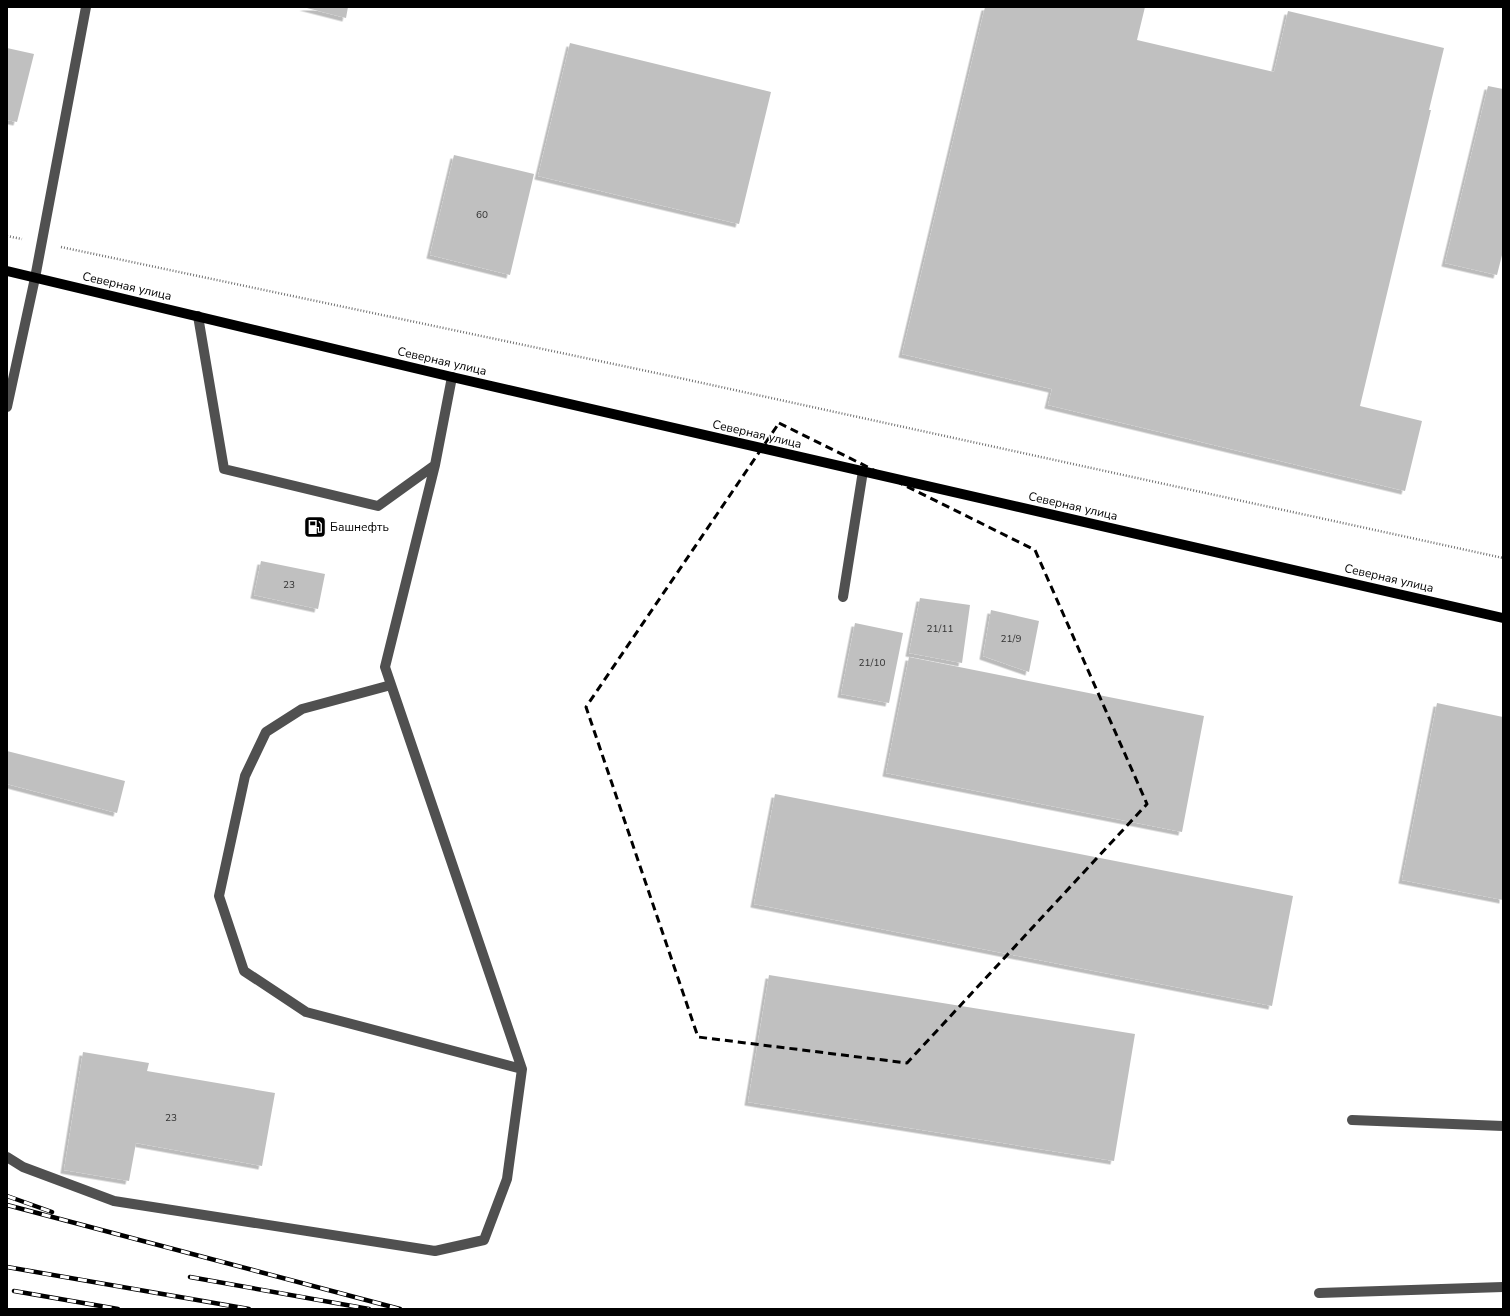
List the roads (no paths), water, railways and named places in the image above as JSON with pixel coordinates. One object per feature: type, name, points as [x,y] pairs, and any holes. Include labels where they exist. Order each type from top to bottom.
[{"type":"main road","name":"Северная улица","points":[[7,271],[452,377],[1503,618]]},
{"type":"street","points":[[7,407],[42,243],[86,7]]},
{"type":"street","points":[[198,316],[224,469],[378,506],[435,465]]},
{"type":"street","points":[[7,1157],[22,1167],[114,1201],[435,1251],[484,1240],[507,1179],[522,1069],[385,667],[435,465],[452,377]]},
{"type":"street","points":[[843,597],[863,471]]},
{"type":"street","points":[[391,685],[302,710],[266,732],[245,776],[219,896],[244,972],[306,1012],[522,1069]]},
{"type":"street","points":[[1352,1120],[1503,1126]]},
{"type":"street","points":[[1319,1293],[1503,1286]]},
{"type":"railway","points":[[7,1196],[52,1212]]},
{"type":"railway","points":[[7,1205],[400,1309]]},
{"type":"railway","points":[[7,1267],[249,1309]]},
{"type":"railway","points":[[190,1277],[369,1309]]},
{"type":"railway","points":[[14,1291],[118,1309]]},
{"type":"place","name":"Башнефть","points":[[315,527]]}]
